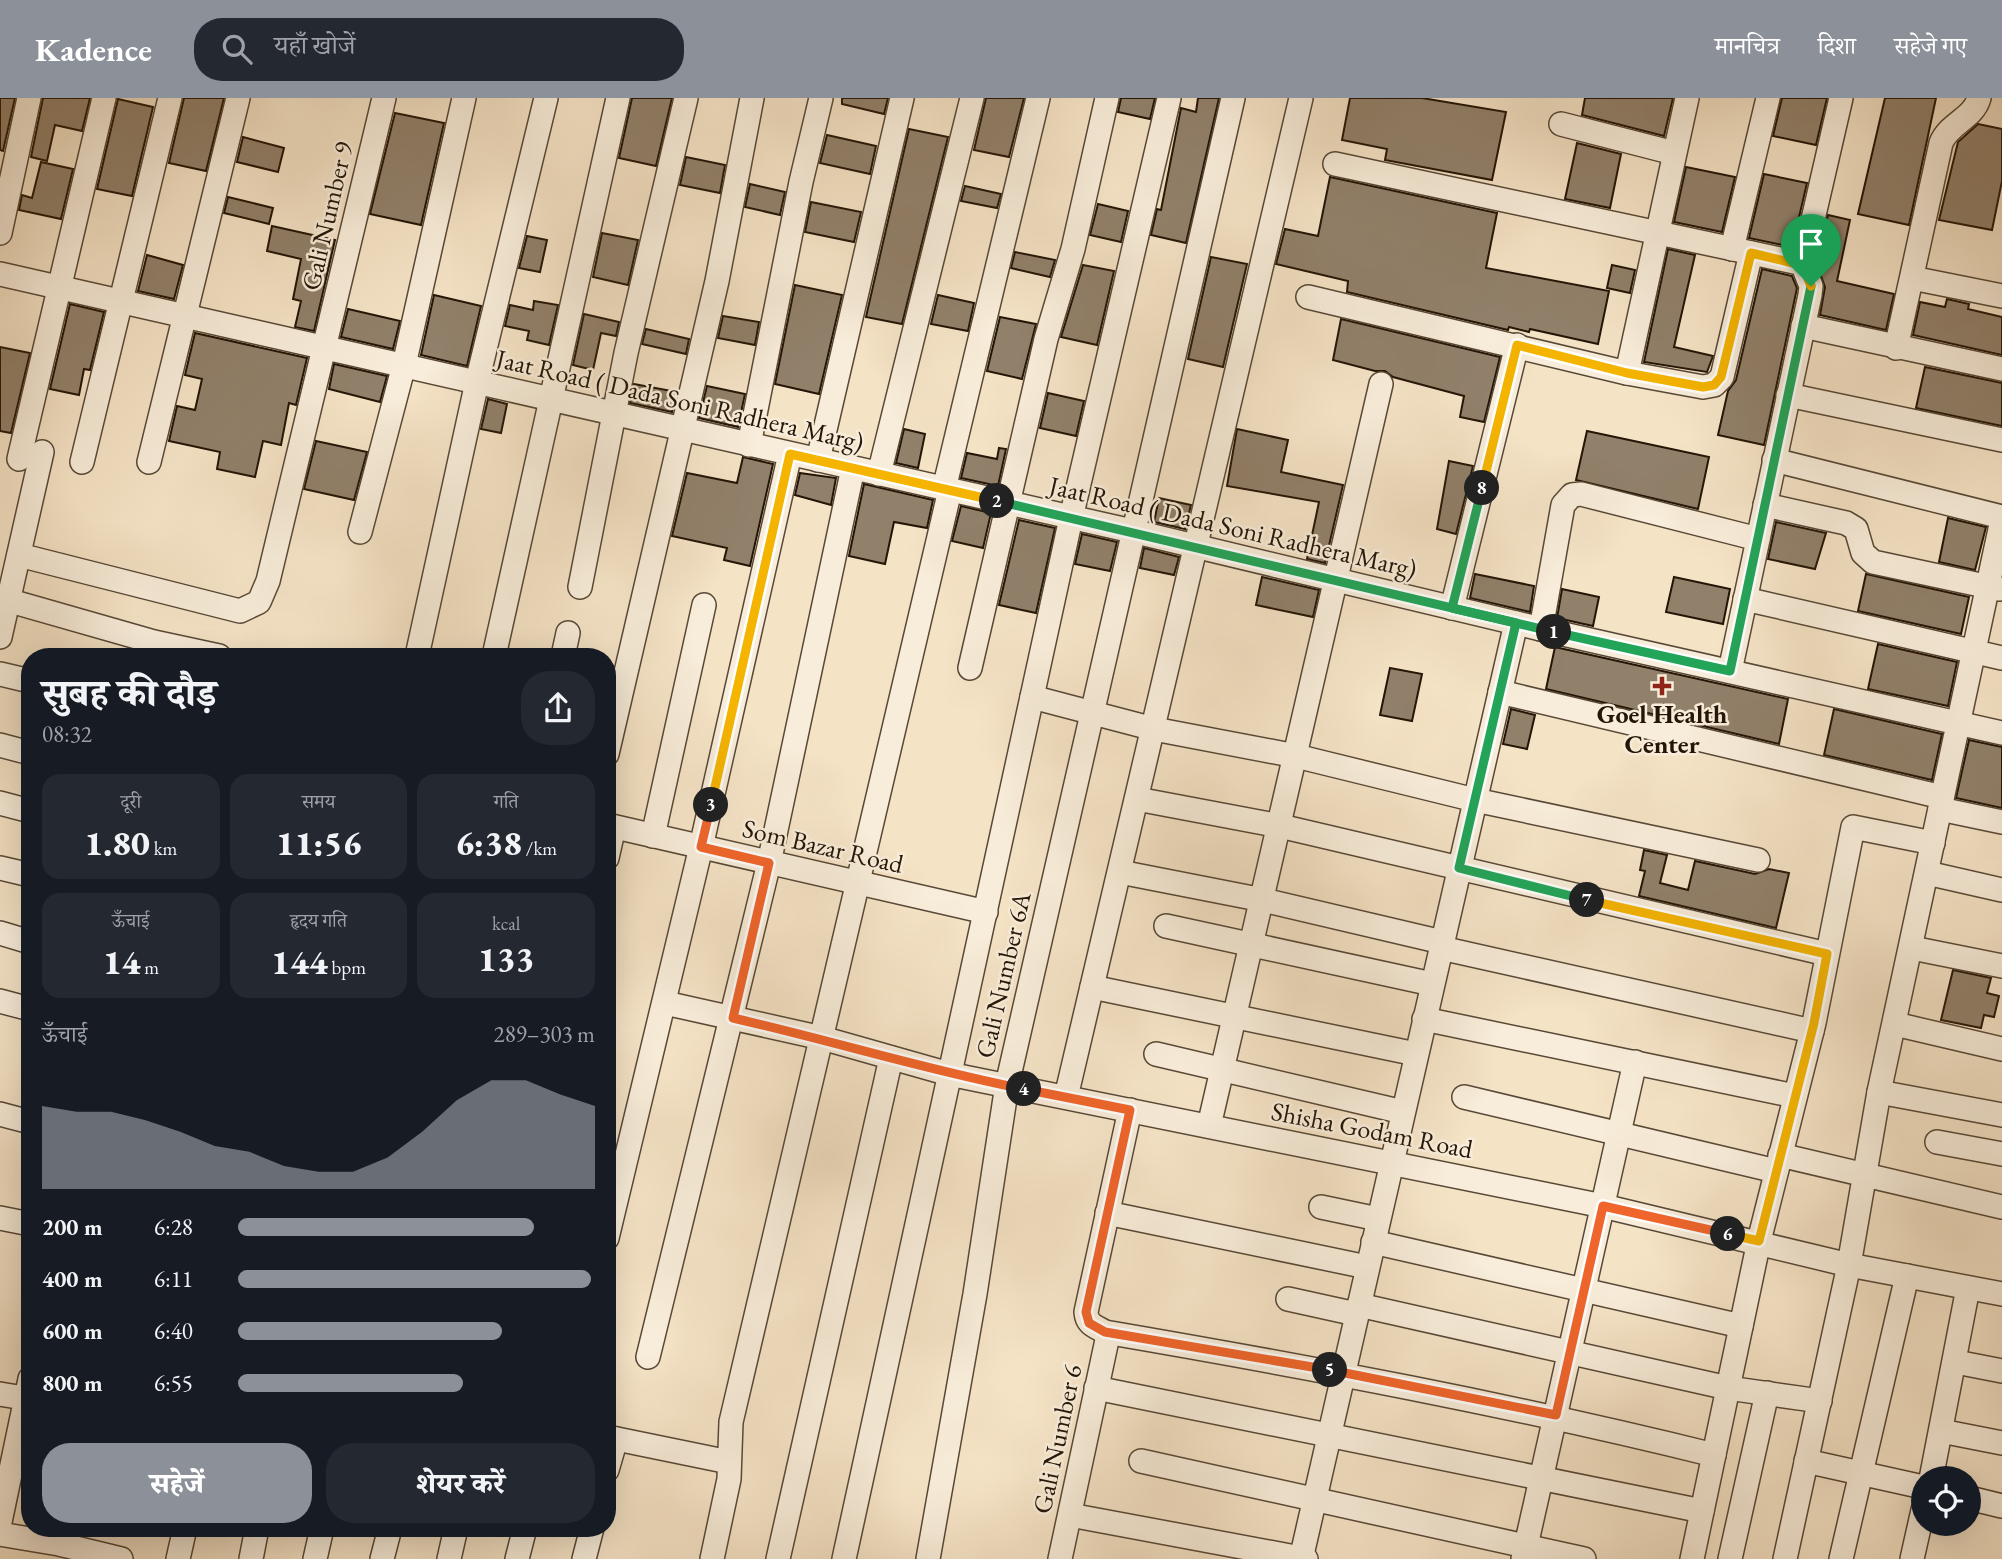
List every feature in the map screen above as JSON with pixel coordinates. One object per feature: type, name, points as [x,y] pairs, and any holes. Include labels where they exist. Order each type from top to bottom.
[{"type":"street","points":[[0,233],[29,98]]},
{"type":"street","points":[[19,458],[104,98]]},
{"type":"street","points":[[82,462],[170,98]]},
{"type":"street","points":[[149,462],[238,98]]},
{"type":"street","name":"Gali Number 9","points":[[19,555],[240,611],[259,602],[268,581],[383,98]]},
{"type":"street","points":[[360,533],[404,365],[464,98]]},
{"type":"street","points":[[419,648],[477,382],[546,98]]},
{"type":"street","points":[[496,648],[618,98]]},
{"type":"street","points":[[580,587],[635,312],[686,98]]},
{"type":"street","points":[[616,714],[680,430],[717,281],[752,98]]},
{"type":"street","points":[[749,445],[801,182],[821,98]]},
{"type":"street","points":[[818,460],[902,98]]},
{"type":"street","points":[[879,474],[972,98]]},
{"type":"street","points":[[712,1559],[729,1462],[731,1422],[859,884],[1038,98]]},
{"type":"street","points":[[970,668],[1045,339],[1073,249],[1107,98]]},
{"type":"street","points":[[844,1559],[1070,518],[1169,98]]},
{"type":"street","name":"Gali Number 6A","points":[[928,1559],[975,1294],[1007,1086],[1233,98]]},
{"type":"street","points":[[1066,1097],[1301,98]]},
{"type":"street","points":[[1627,373],[1687,98]]},
{"type":"street","points":[[1308,297],[1627,373],[1694,386],[1714,385],[1721,377],[1742,251],[1748,172],[1768,98]]},
{"type":"street","points":[[1730,671],[1811,286],[1801,261],[1841,98]]},
{"type":"street","points":[[1896,348],[1941,143],[1950,128],[1973,111],[1979,98]]},
{"type":"street","points":[[1561,124],[1674,153]]},
{"type":"street","points":[[1335,164],[1793,263],[1801,261]]},
{"type":"street","name":"Jaat Road ( Dada Soni Radhera Marg)","points":[[0,274],[1132,531],[1541,629],[2002,733]]},
{"type":"street","points":[[1912,278],[2002,296]]},
{"type":"street","points":[[1803,326],[2002,369]]},
{"type":"street","points":[[1452,608],[1517,345]]},
{"type":"street","points":[[1209,1126],[1381,384]]},
{"type":"street","points":[[1788,395],[2002,440]]},
{"type":"street","points":[[0,637],[4,599],[19,555],[42,452]]},
{"type":"street","points":[[616,1202],[665,1003],[790,454]]},
{"type":"street","points":[[1774,460],[2002,518],[1995,588],[1973,652],[1957,723],[1912,948],[1879,1092],[1849,1265],[1785,1559]]},
{"type":"street","points":[[648,1357],[769,863],[853,468]]},
{"type":"street","points":[[1541,629],[1563,505],[1572,495],[1581,494],[1758,538]]},
{"type":"street","points":[[1765,505],[1846,523],[1856,529],[1863,553],[1873,562],[1995,588]]},
{"type":"street","points":[[4,599],[150,648]]},
{"type":"street","points":[[1745,599],[2002,658]]},
{"type":"street","points":[[653,836],[704,605]]},
{"type":"street","points":[[1070,1515],[1303,1559],[1314,1497],[1516,623]]},
{"type":"street","points":[[565,648],[568,633]]},
{"type":"street","points":[[0,674],[21,679]]},
{"type":"street","points":[[1500,692],[1941,803],[2002,822]]},
{"type":"street","points":[[1032,696],[1153,729],[1296,755],[1475,800],[1758,860]]},
{"type":"street","points":[[0,745],[21,751]]},
{"type":"street","points":[[1137,799],[1280,826],[1827,954]]},
{"type":"street","points":[[0,803],[21,809]]},
{"type":"street","name":"Som Bazar Road","points":[[616,827],[986,912]]},
{"type":"street","points":[[1692,1559],[1759,1241],[1812,1031],[1853,827],[1933,843]]},
{"type":"street","points":[[0,868],[21,874]]},
{"type":"street","points":[[1119,872],[1263,900],[1441,945],[1812,1031]]},
{"type":"street","points":[[1927,873],[2002,890]]},
{"type":"street","points":[[1166,926],[1432,984]]},
{"type":"street","points":[[0,933],[21,939]]},
{"type":"street","points":[[1912,948],[2002,966]]},
{"type":"street","points":[[1092,987],[1236,1014],[1416,1054]]},
{"type":"street","points":[[0,1001],[21,1007]]},
{"type":"street","name":"Shisha Godam Road","points":[[665,1003],[822,1038],[949,1074],[1603,1206],[1759,1241],[1849,1265],[2002,1294]]},
{"type":"street","points":[[1424,1019],[1795,1096]]},
{"type":"street","points":[[1895,1024],[2002,1049]]},
{"type":"street","points":[[1156,1055],[1403,1112]]},
{"type":"street","points":[[778,1559],[891,1058]]},
{"type":"street","points":[[1525,1553],[1635,1062]]},
{"type":"street","points":[[1879,1092],[2002,1115]]},
{"type":"street","points":[[1464,1097],[1621,1134],[1778,1163],[1865,1173],[2002,1207]]},
{"type":"street","points":[[1130,1110],[1086,1312],[1089,1323],[1105,1332],[1343,1373],[1556,1415],[1714,1455]]},
{"type":"street","points":[[0,1114],[21,1120]]},
{"type":"street","points":[[1937,1142],[2002,1154]]},
{"type":"street","points":[[1321,1207],[1376,1230],[1584,1292],[1741,1326]]},
{"type":"street","points":[[1107,1213],[1367,1267]]},
{"type":"street","points":[[0,1218],[21,1222]]},
{"type":"street","points":[[1842,1559],[1907,1276]]},
{"type":"street","points":[[1934,1466],[1969,1288]]},
{"type":"street","points":[[1288,1300],[1357,1310],[1728,1388],[1820,1401]]},
{"type":"street","name":"Gali Number 6","points":[[1060,1559],[1107,1340],[1105,1332]]},
{"type":"street","points":[[1956,1362],[2002,1371]]},
{"type":"street","points":[[1096,1388],[1702,1511]]},
{"type":"street","points":[[0,1394],[21,1392]]},
{"type":"street","points":[[1730,1559],[1767,1393]]},
{"type":"street","points":[[0,1522],[21,1424]]},
{"type":"street","points":[[1941,1431],[2002,1443]]},
{"type":"street","points":[[616,1439],[729,1462]]},
{"type":"street","points":[[1140,1461],[1314,1497],[1525,1553],[1584,1559]]},
{"type":"street","points":[[1807,1461],[1911,1484]]},
{"type":"street","points":[[1981,1501],[2002,1506]]},
{"type":"street","points":[[0,1534],[21,1535]]},
{"type":"street","points":[[1912,1559],[1917,1536]]},
{"type":"street","points":[[62,1537],[83,1554],[121,1559]]},
{"type":"street","points":[[178,1559],[183,1537]]},
{"type":"street","points":[[251,1559],[255,1537]]},
{"type":"street","points":[[315,1559],[320,1537]]},
{"type":"street","points":[[382,1559],[388,1537]]},
{"type":"street","points":[[449,1559],[454,1537]]},
{"type":"street","points":[[517,1559],[523,1537]]},
{"type":"street","points":[[584,1559],[590,1537]]},
{"type":"building","points":[[0,98],[15,98],[3,151],[0,150]]},
{"type":"building","points":[[43,98],[90,98],[82,131],[55,125],[47,161],[31,157]]},
{"type":"building","points":[[184,98],[224,98],[206,171],[169,163]]},
{"type":"building","points":[[632,98],[672,98],[656,166],[619,158]]},
{"type":"building","points":[[842,98],[888,98],[884,114],[842,104]]},
{"type":"building","points":[[986,98],[1024,98],[1009,157],[974,150]]},
{"type":"building","points":[[1121,98],[1155,98],[1150,119],[1118,112]]},
{"type":"building","points":[[1198,98],[1219,98],[1186,243],[1151,235],[1157,209],[1161,210],[1181,108],[1196,112]]},
{"type":"building","points":[[1350,98],[1422,98],[1506,112],[1492,180],[1385,160],[1387,149],[1342,140]]},
{"type":"building","points":[[1585,98],[1673,98],[1664,136],[1582,115]]},
{"type":"building","points":[[1782,98],[1827,98],[1816,145],[1773,136]]},
{"type":"building","points":[[1885,98],[1936,98],[1909,225],[1858,214]]},
{"type":"building","points":[[118,99],[153,107],[132,196],[97,189]]},
{"type":"building","points":[[395,113],[444,123],[421,225],[370,214]]},
{"type":"building","points":[[1978,124],[2002,129],[2002,181],[1992,230],[1939,220],[1958,142]]},
{"type":"building","points":[[909,129],[948,137],[902,324],[866,317]]},
{"type":"building","points":[[827,135],[876,146],[870,174],[820,163]]},
{"type":"building","points":[[243,137],[284,148],[278,172],[237,162]]},
{"type":"building","points":[[1577,143],[1621,154],[1610,208],[1565,199]]},
{"type":"building","points":[[686,157],[725,165],[720,193],[680,185]]},
{"type":"building","points":[[41,162],[73,169],[61,219],[19,210],[22,195],[32,198]]},
{"type":"building","points":[[1686,167],[1735,177],[1722,232],[1674,222]]},
{"type":"building","points":[[1764,174],[1807,183],[1792,247],[1749,238]]},
{"type":"building","points":[[1330,177],[1497,213],[1486,268],[1609,291],[1598,344],[1530,329],[1529,332],[1509,327],[1508,330],[1347,292],[1348,281],[1276,264],[1285,229],[1318,236]]},
{"type":"building","points":[[750,184],[785,192],[780,215],[745,207]]},
{"type":"building","points":[[965,186],[1001,194],[997,208],[961,201]]},
{"type":"building","points":[[228,197],[273,208],[269,224],[224,213]]},
{"type":"building","points":[[811,202],[861,212],[854,242],[805,232]]},
{"type":"building","points":[[1098,204],[1128,211],[1121,242],[1090,235]]},
{"type":"building","points":[[1828,215],[1850,220],[1837,281],[1894,294],[1886,330],[1820,315],[1825,287],[1816,262]]},
{"type":"building","points":[[272,226],[335,240],[314,331],[295,327],[301,301],[293,299],[301,259],[267,251]]},
{"type":"building","points":[[602,233],[638,240],[628,285],[593,277]]},
{"type":"building","points":[[527,236],[547,240],[540,272],[519,268]]},
{"type":"building","points":[[1668,249],[1695,255],[1674,347],[1713,356],[1707,372],[1644,362]]},
{"type":"building","points":[[1015,252],[1055,260],[1050,277],[1011,268]]},
{"type":"building","points":[[147,255],[183,265],[174,299],[138,291]]},
{"type":"building","points":[[1211,257],[1247,264],[1223,367],[1188,359]]},
{"type":"building","points":[[1083,265],[1114,271],[1097,345],[1061,337]]},
{"type":"building","points":[[1612,265],[1635,270],[1630,293],[1607,288]]},
{"type":"building","points":[[1762,269],[1792,276],[1797,288],[1764,445],[1718,435],[1728,391],[1736,380]]},
{"type":"building","points":[[795,285],[842,295],[819,394],[775,384]]},
{"type":"building","points":[[434,295],[481,306],[467,366],[421,355]]},
{"type":"building","points":[[938,295],[974,303],[968,331],[931,324]]},
{"type":"building","points":[[1947,299],[1969,304],[1968,309],[2002,317],[2002,355],[1913,335],[1920,302],[1945,307]]},
{"type":"building","points":[[534,301],[558,305],[549,345],[527,340],[529,331],[505,326],[510,305],[533,310]]},
{"type":"building","points":[[70,304],[104,312],[90,370],[84,369],[79,395],[50,389]]},
{"type":"building","points":[[348,309],[400,321],[393,349],[341,337]]},
{"type":"building","points":[[584,314],[619,322],[616,336],[601,333],[593,370],[573,365]]},
{"type":"building","points":[[723,316],[759,322],[755,345],[718,338]]},
{"type":"building","points":[[1000,317],[1036,324],[1022,379],[987,371]]},
{"type":"building","points":[[1341,319],[1500,357],[1484,422],[1460,417],[1464,396],[1393,377],[1385,371],[1333,360]]},
{"type":"building","points":[[646,329],[689,339],[686,354],[642,344]]},
{"type":"building","points":[[195,333],[307,358],[296,405],[289,403],[281,445],[263,441],[255,477],[217,469],[220,452],[169,441],[177,406],[195,410],[202,379],[185,375]]},
{"type":"building","points":[[0,347],[30,353],[11,433],[0,431]]},
{"type":"building","points":[[334,364],[387,376],[380,402],[329,389]]},
{"type":"building","points":[[1925,367],[2002,383],[2002,426],[1916,408]]},
{"type":"building","points":[[634,384],[677,392],[672,412],[630,403]]},
{"type":"building","points":[[707,386],[745,394],[738,427],[699,418]]},
{"type":"building","points":[[1048,393],[1084,401],[1076,436],[1040,428]]},
{"type":"building","points":[[488,399],[507,404],[501,433],[481,429]]},
{"type":"building","points":[[904,429],[925,434],[918,468],[896,463]]},
{"type":"building","points":[[1237,429],[1288,440],[1281,472],[1343,485],[1325,563],[1307,559],[1319,502],[1227,486]]},
{"type":"building","points":[[1587,431],[1709,457],[1698,509],[1576,480]]},
{"type":"building","points":[[316,441],[367,452],[354,500],[304,489]]},
{"type":"building","points":[[999,448],[1006,449],[998,486],[961,478],[967,453],[997,459]]},
{"type":"building","points":[[743,457],[773,464],[750,566],[724,560],[727,548],[672,536],[687,473],[737,483]]},
{"type":"building","points":[[1449,461],[1473,466],[1456,534],[1437,529]]},
{"type":"building","points":[[800,473],[836,478],[831,505],[795,495]]},
{"type":"building","points":[[864,484],[933,500],[927,528],[894,522],[885,564],[849,556]]},
{"type":"building","points":[[1159,498],[1191,505],[1185,529],[1154,522]]},
{"type":"building","points":[[961,506],[991,513],[983,548],[952,541]]},
{"type":"building","points":[[1948,518],[1986,527],[1975,570],[1939,562]]},
{"type":"building","points":[[1019,520],[1055,528],[1036,613],[999,605]]},
{"type":"building","points":[[1776,522],[1826,533],[1815,569],[1768,559]]},
{"type":"building","points":[[1082,534],[1117,542],[1110,571],[1075,564]]},
{"type":"building","points":[[1144,548],[1179,557],[1174,575],[1140,568]]},
{"type":"building","points":[[1475,574],[1534,586],[1530,612],[1470,598]]},
{"type":"building","points":[[1866,574],[1969,597],[1961,634],[1858,611]]},
{"type":"building","points":[[1262,577],[1319,590],[1313,617],[1256,605]]},
{"type":"building","points":[[1674,577],[1730,589],[1723,624],[1666,612]]},
{"type":"building","points":[[1562,589],[1599,597],[1593,626],[1557,618]]},
{"type":"building","points":[[1878,644],[1957,662],[1948,706],[1868,689]]},
{"type":"building","points":[[1555,647],[1788,699],[1779,744],[1546,689]]},
{"type":"building","points":[[1390,668],[1422,674],[1412,721],[1380,715]]},
{"type":"building","points":[[1511,709],[1535,715],[1527,749],[1503,744]]},
{"type":"building","points":[[1834,709],[1942,734],[1932,780],[1824,755]]},
{"type":"building","points":[[1969,740],[2002,747],[2002,808],[1956,798]]},
{"type":"building","points":[[1644,850],[1667,855],[1660,883],[1688,890],[1695,861],[1755,874],[1769,869],[1789,873],[1776,928],[1639,896],[1645,871],[1640,870]]},
{"type":"building","points":[[1953,970],[1991,978],[1987,993],[1999,996],[1994,1017],[1984,1015],[1981,1028],[1941,1020]]},
{"type":"place","name":"Goel Health Center","points":[[1662,686]]},
{"type":"route","points":[[1811,286],[1730,671],[1541,629],[1516,623],[1452,608],[1271,565],[1132,531],[790,454],[701,847],[769,863],[733,1018],[822,1038],[949,1074],[1130,1110],[1086,1312],[1089,1323],[1094,1327],[1105,1332],[1343,1373],[1556,1415],[1603,1206],[1759,1241],[1814,1023],[1827,954],[1560,894],[1459,868],[1516,623],[1452,608],[1517,345],[1627,373],[1694,386],[1714,385],[1721,377],[1751,253],[1793,263],[1801,261],[1811,286]]}]
